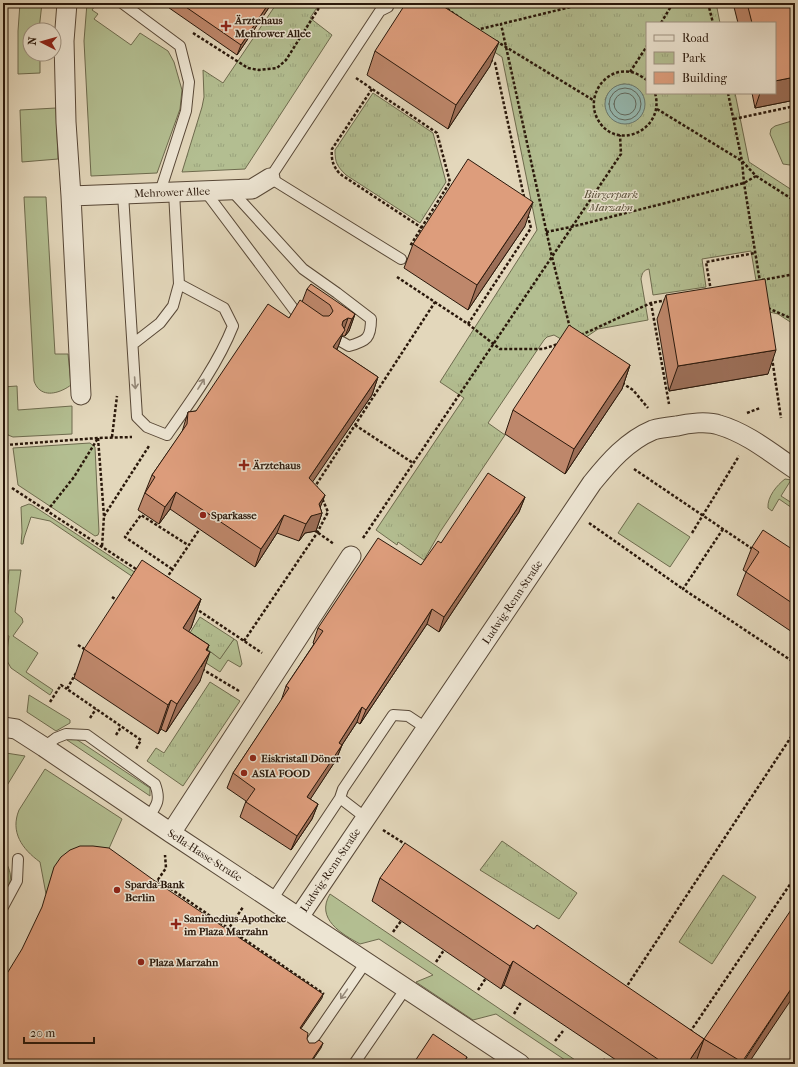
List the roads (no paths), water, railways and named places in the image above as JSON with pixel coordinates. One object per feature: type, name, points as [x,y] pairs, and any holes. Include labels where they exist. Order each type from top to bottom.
[{"type":"street","points":[[67,3],[64,41],[66,122],[81,395]]},
{"type":"street","name":"Mehrower Allee","points":[[71,196],[252,189],[270,178]]},
{"type":"street","name":"Ludwig-Renn-Straße","points":[[298,917],[592,483],[618,453],[635,440],[654,430],[688,423],[718,424],[743,434],[795,469]]},
{"type":"street","points":[[171,833],[256,702],[344,551]]},
{"type":"street","name":"Sella-Hasse-Straße","points":[[3,727],[16,729],[44,747],[148,818],[520,1064]]},
{"type":"lane","points":[[122,3],[180,46],[189,82],[186,111],[167,192],[179,284],[173,306],[160,323],[133,344]]},
{"type":"lane","points":[[388,7],[380,11],[270,178],[401,259]]},
{"type":"lane","points":[[231,190],[303,269],[337,292],[371,319],[371,332],[363,342],[349,346],[342,342]]},
{"type":"lane","points":[[205,191],[295,311],[314,324]]},
{"type":"lane","points":[[123,194],[138,417],[147,427],[167,435],[222,350],[233,326],[224,308],[179,284]]},
{"type":"lane","points":[[272,900],[340,798],[343,789],[393,714],[408,716],[426,728]]},
{"type":"lane","points":[[44,747],[56,738],[66,734],[87,736],[155,784],[158,792],[158,802],[148,818]]},
{"type":"lane","points":[[340,798],[366,818]]},
{"type":"lane","points":[[3,907],[16,881],[18,859]]},
{"type":"lane","points":[[312,1042],[366,962]]},
{"type":"lane","points":[[354,1064],[406,988]]},
{"type":"water","points":[[625,84],[633,86],[639,90],[643,96],[645,104],[643,112],[639,118],[633,122],[625,124],[617,122],[611,118],[607,112],[605,104],[607,96],[611,90],[617,86]]},
{"type":"place","name":"Ärztehaus Mehrower Allee","points":[[226,26]]},
{"type":"place","name":"Ärztehaus","points":[[244,465]]},
{"type":"place","name":"Sparkasse","points":[[203,515]]},
{"type":"place","name":"Eiskristall Döner","points":[[253,758]]},
{"type":"place","name":"ASIA FOOD","points":[[244,773]]},
{"type":"place","name":"Sparda-Bank Berlin","points":[[117,890]]},
{"type":"place","name":"Sanimedius-Apotheke im Plaza Marzahn","points":[[176,924]]},
{"type":"place","name":"Plaza Marzahn","points":[[141,962]]},
{"type":"park label","name":"Bürgerpark Marzahn","points":[[611,200]]}]
